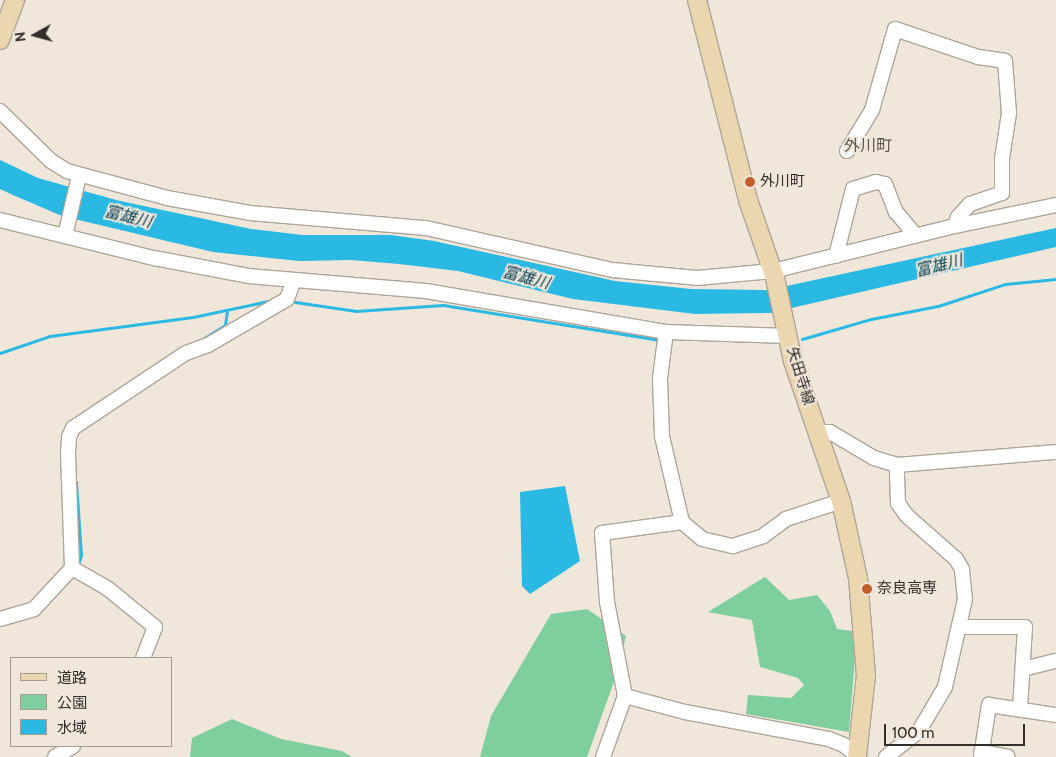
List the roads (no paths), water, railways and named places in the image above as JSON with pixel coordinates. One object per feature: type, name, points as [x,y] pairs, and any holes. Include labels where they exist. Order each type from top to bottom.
[{"type":"main road","points":[[0,8],[2,0]]},
{"type":"main road","points":[[0,40],[15,0]]},
{"type":"main road","name":"矢田寺線","points":[[697,0],[748,200],[774,275],[793,361],[841,501],[858,578],[864,630],[866,675],[857,757]]},
{"type":"street","points":[[847,151],[872,110],[895,29],[978,57],[1005,61],[1009,113],[1002,159],[1002,193],[970,204],[958,217],[955,226]]},
{"type":"street","points":[[0,111],[52,161],[79,176],[167,198],[250,213],[452,232],[613,270],[697,278],[774,275],[836,256],[955,226],[1056,205]]},
{"type":"street","points":[[67,230],[79,176]]},
{"type":"street","points":[[836,256],[853,189],[876,182],[885,184],[896,212],[916,236]]},
{"type":"street","points":[[1,220],[67,230],[154,258],[248,276],[426,291],[666,332],[787,330]]},
{"type":"street","points":[[0,619],[34,609],[72,568],[68,437],[73,428],[186,352],[208,345],[287,299],[294,280]]},
{"type":"street","points":[[666,332],[660,378],[662,436],[682,522],[702,539],[733,546],[763,536],[786,519],[841,501]]},
{"type":"street","points":[[817,432],[830,432],[874,458],[897,465],[1056,452]]},
{"type":"street","points":[[886,757],[919,731],[945,687],[965,599],[962,570],[942,544],[907,516],[898,503],[897,465]]},
{"type":"street","points":[[603,757],[625,696],[607,602],[602,533],[682,522]]},
{"type":"street","points":[[72,568],[107,588],[155,627],[143,657]]},
{"type":"street","points":[[960,627],[1025,627],[1020,708]]},
{"type":"street","points":[[1023,670],[1056,662]]},
{"type":"street","points":[[625,696],[685,712],[829,739],[844,745],[857,757]]},
{"type":"street","points":[[1008,757],[981,755],[989,705],[1020,708],[1056,715]]},
{"type":"street","points":[[55,757],[71,747]]},
{"type":"water","name":"富雄川","points":[[0,160],[38,178],[116,200],[251,229],[302,235],[391,235],[434,241],[615,281],[691,289],[768,290],[1056,228],[1056,247],[770,313],[695,314],[573,299],[458,271],[351,260],[299,261],[213,252],[62,216],[13,195],[0,189]]},
{"type":"water","points":[[565,486],[580,561],[530,594],[522,586],[520,492]]},
{"type":"waterway","points":[[802,339],[871,319],[938,306],[1005,284],[1056,279]]},
{"type":"waterway","points":[[0,353],[50,336],[193,317],[273,300]]},
{"type":"waterway","points":[[295,302],[356,311],[443,305],[658,340]]},
{"type":"waterway","points":[[201,340],[225,325],[227,310]]},
{"type":"waterway","points":[[76,482],[81,555],[78,565]]},
{"type":"place","name":"外川町","points":[[750,182]]},
{"type":"place","name":"奈良高専","points":[[867,589]]},
{"type":"district","name":"外川町","points":[[868,146]]}]
